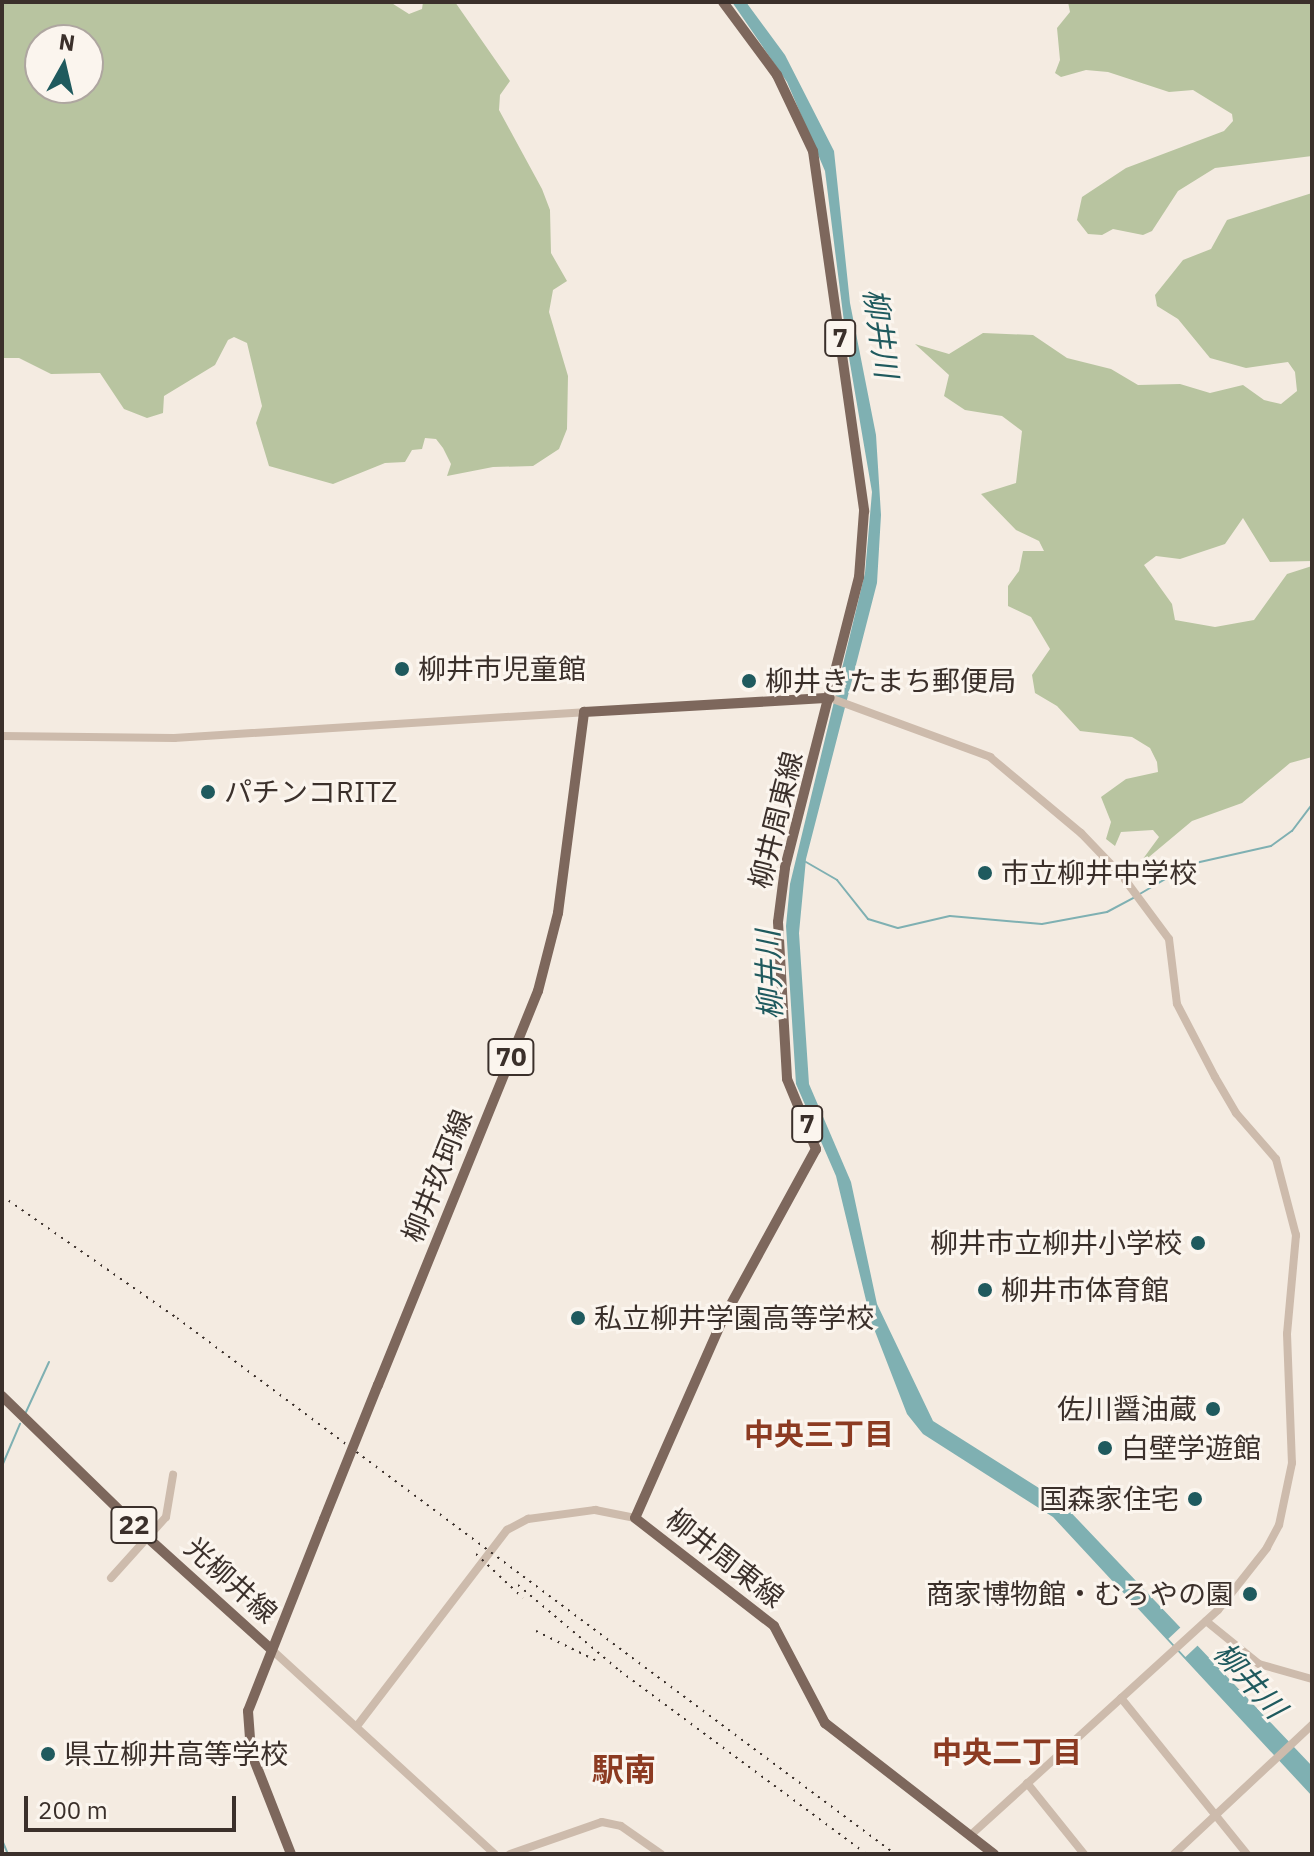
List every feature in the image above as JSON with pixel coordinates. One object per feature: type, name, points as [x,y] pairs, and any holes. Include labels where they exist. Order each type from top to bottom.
[{"type":"main road","name":"柳井周東線","points":[[723,2],[790,98],[813,151],[864,490],[859,577],[834,698],[785,868],[778,922],[787,1079],[816,1149],[722,1321],[635,1518],[774,1626],[825,1723],[994,1854]]},
{"type":"main road","points":[[584,712],[834,698]]},
{"type":"main road","name":"柳井玖珂線","points":[[271,1649],[543,977],[558,913],[584,712]]},
{"type":"main road","name":"光柳井線","points":[[2,1396],[148,1538],[271,1649],[252,1694],[247,1728],[251,1752],[291,1854]]},
{"type":"street","points":[[834,698],[990,757],[1103,854],[1164,928],[1172,951],[1177,1004],[1230,1104],[1281,1172],[1296,1235],[1287,1334],[1294,1429],[1289,1487],[1267,1548],[1206,1621],[970,1836]]},
{"type":"street","points":[[2,736],[174,738],[584,712]]},
{"type":"street","points":[[111,1578],[166,1517],[173,1475]]},
{"type":"street","points":[[357,1726],[507,1530],[528,1519],[595,1510],[635,1518]]},
{"type":"street","points":[[1206,1621],[1259,1664],[1312,1679]]},
{"type":"street","points":[[271,1649],[495,1854]]},
{"type":"street","points":[[1121,1698],[1247,1854]]},
{"type":"street","points":[[1174,1854],[1312,1725]]},
{"type":"street","points":[[1027,1783],[1084,1854]]},
{"type":"street","points":[[510,1854],[602,1822],[621,1826],[661,1854]]},
{"type":"green space","points":[[2,2],[390,2],[409,14],[422,9],[423,2],[455,2],[510,81],[500,95],[499,110],[542,189],[550,210],[551,253],[567,281],[553,290],[549,312],[568,376],[567,429],[559,449],[533,466],[493,467],[447,476],[451,464],[443,448],[436,439],[425,438],[422,449],[412,450],[405,462],[385,463],[333,484],[269,466],[256,423],[262,406],[247,343],[234,337],[228,340],[215,365],[164,396],[163,413],[147,418],[124,409],[100,373],[51,374],[19,358],[2,358]]},
{"type":"green space","points":[[1068,2],[1312,2],[1312,156],[1215,168],[1178,191],[1152,231],[1143,235],[1113,229],[1102,235],[1088,234],[1077,220],[1082,197],[1126,168],[1224,131],[1233,121],[1232,114],[1193,90],[1169,92],[1108,72],[1086,70],[1061,77],[1055,73],[1060,60],[1057,28],[1070,12]]},
{"type":"green space","points":[[1312,193],[1312,561],[1270,562],[1243,518],[1225,544],[1180,559],[1156,556],[1144,565],[1172,604],[1175,620],[1215,627],[1254,620],[1287,574],[1312,566],[1312,757],[1290,763],[1242,803],[1192,821],[1137,867],[1159,837],[1153,830],[1121,832],[1115,846],[1106,839],[1111,822],[1101,797],[1126,779],[1158,772],[1157,762],[1150,748],[1132,737],[1080,731],[1057,706],[1035,693],[1032,675],[1050,649],[1031,617],[1008,606],[1008,586],[1019,571],[1023,551],[1044,551],[1039,541],[1016,530],[981,494],[1016,483],[1022,431],[1002,416],[965,410],[944,396],[949,375],[915,344],[949,354],[983,333],[1033,335],[1067,358],[1111,369],[1138,385],[1180,384],[1210,393],[1243,385],[1264,400],[1281,404],[1297,391],[1295,372],[1288,362],[1246,368],[1210,358],[1178,319],[1157,306],[1155,295],[1183,260],[1211,249],[1227,220]]},
{"type":"water","points":[[732,2],[746,2],[785,55],[834,151],[850,303],[876,435],[881,515],[877,583],[806,859],[799,933],[809,1084],[851,1182],[877,1304],[933,1421],[1061,1502],[1312,1766],[1312,1796],[1053,1517],[923,1434],[907,1414],[871,1321],[836,1176],[796,1084],[786,926],[790,884],[865,573],[872,492],[847,346],[825,171],[787,82]]},
{"type":"pier","points":[[1183,1625],[1200,1643],[1185,1657],[1168,1639]]},
{"type":"waterway","points":[[1138,895],[1191,864],[1271,846],[1292,831],[1312,804]]},
{"type":"waterway","points":[[806,862],[837,880],[868,919],[898,928],[950,916],[1042,924],[1107,912],[1133,898]]},
{"type":"waterway","points":[[26,1412],[49,1362]]},
{"type":"waterway","points":[[2,1466],[20,1424]]},
{"type":"waterway","points":[[2,1840],[8,1854]]},
{"type":"railway","points":[[2,1196],[177,1318],[895,1854]]},
{"type":"railway","points":[[476,1554],[523,1598]]},
{"type":"railway","points":[[518,1585],[620,1671],[866,1854]]},
{"type":"railway","points":[[536,1631],[595,1660]]},
{"type":"place","name":"柳井市児童館","points":[[402,669]]},
{"type":"place","name":"柳井きたまち郵便局","points":[[749,681]]},
{"type":"place","name":"パチンコRITZ","points":[[208,792]]},
{"type":"place","name":"市立柳井中学校","points":[[985,873]]},
{"type":"place","name":"柳井市立柳井小学校","points":[[1198,1243]]},
{"type":"place","name":"柳井市体育館","points":[[985,1290]]},
{"type":"place","name":"私立柳井学園高等学校","points":[[578,1318]]},
{"type":"place","name":"佐川醤油蔵","points":[[1213,1409]]},
{"type":"place","name":"白壁学遊館","points":[[1105,1448]]},
{"type":"place","name":"国森家住宅","points":[[1195,1499]]},
{"type":"place","name":"商家博物館・むろやの園","points":[[1250,1594]]},
{"type":"place","name":"県立柳井高等学校","points":[[48,1754]]},
{"type":"district","name":"中央三丁目","points":[[819,1434]]},
{"type":"district","name":"中央二丁目","points":[[1007,1752]]},
{"type":"district","name":"駅南","points":[[624,1769]]},
{"type":"water label","name":"柳井川","points":[[881,333]]},
{"type":"water label","name":"柳井川","points":[[769,975]]},
{"type":"water label","name":"柳井川","points":[[1250,1680]]}]
